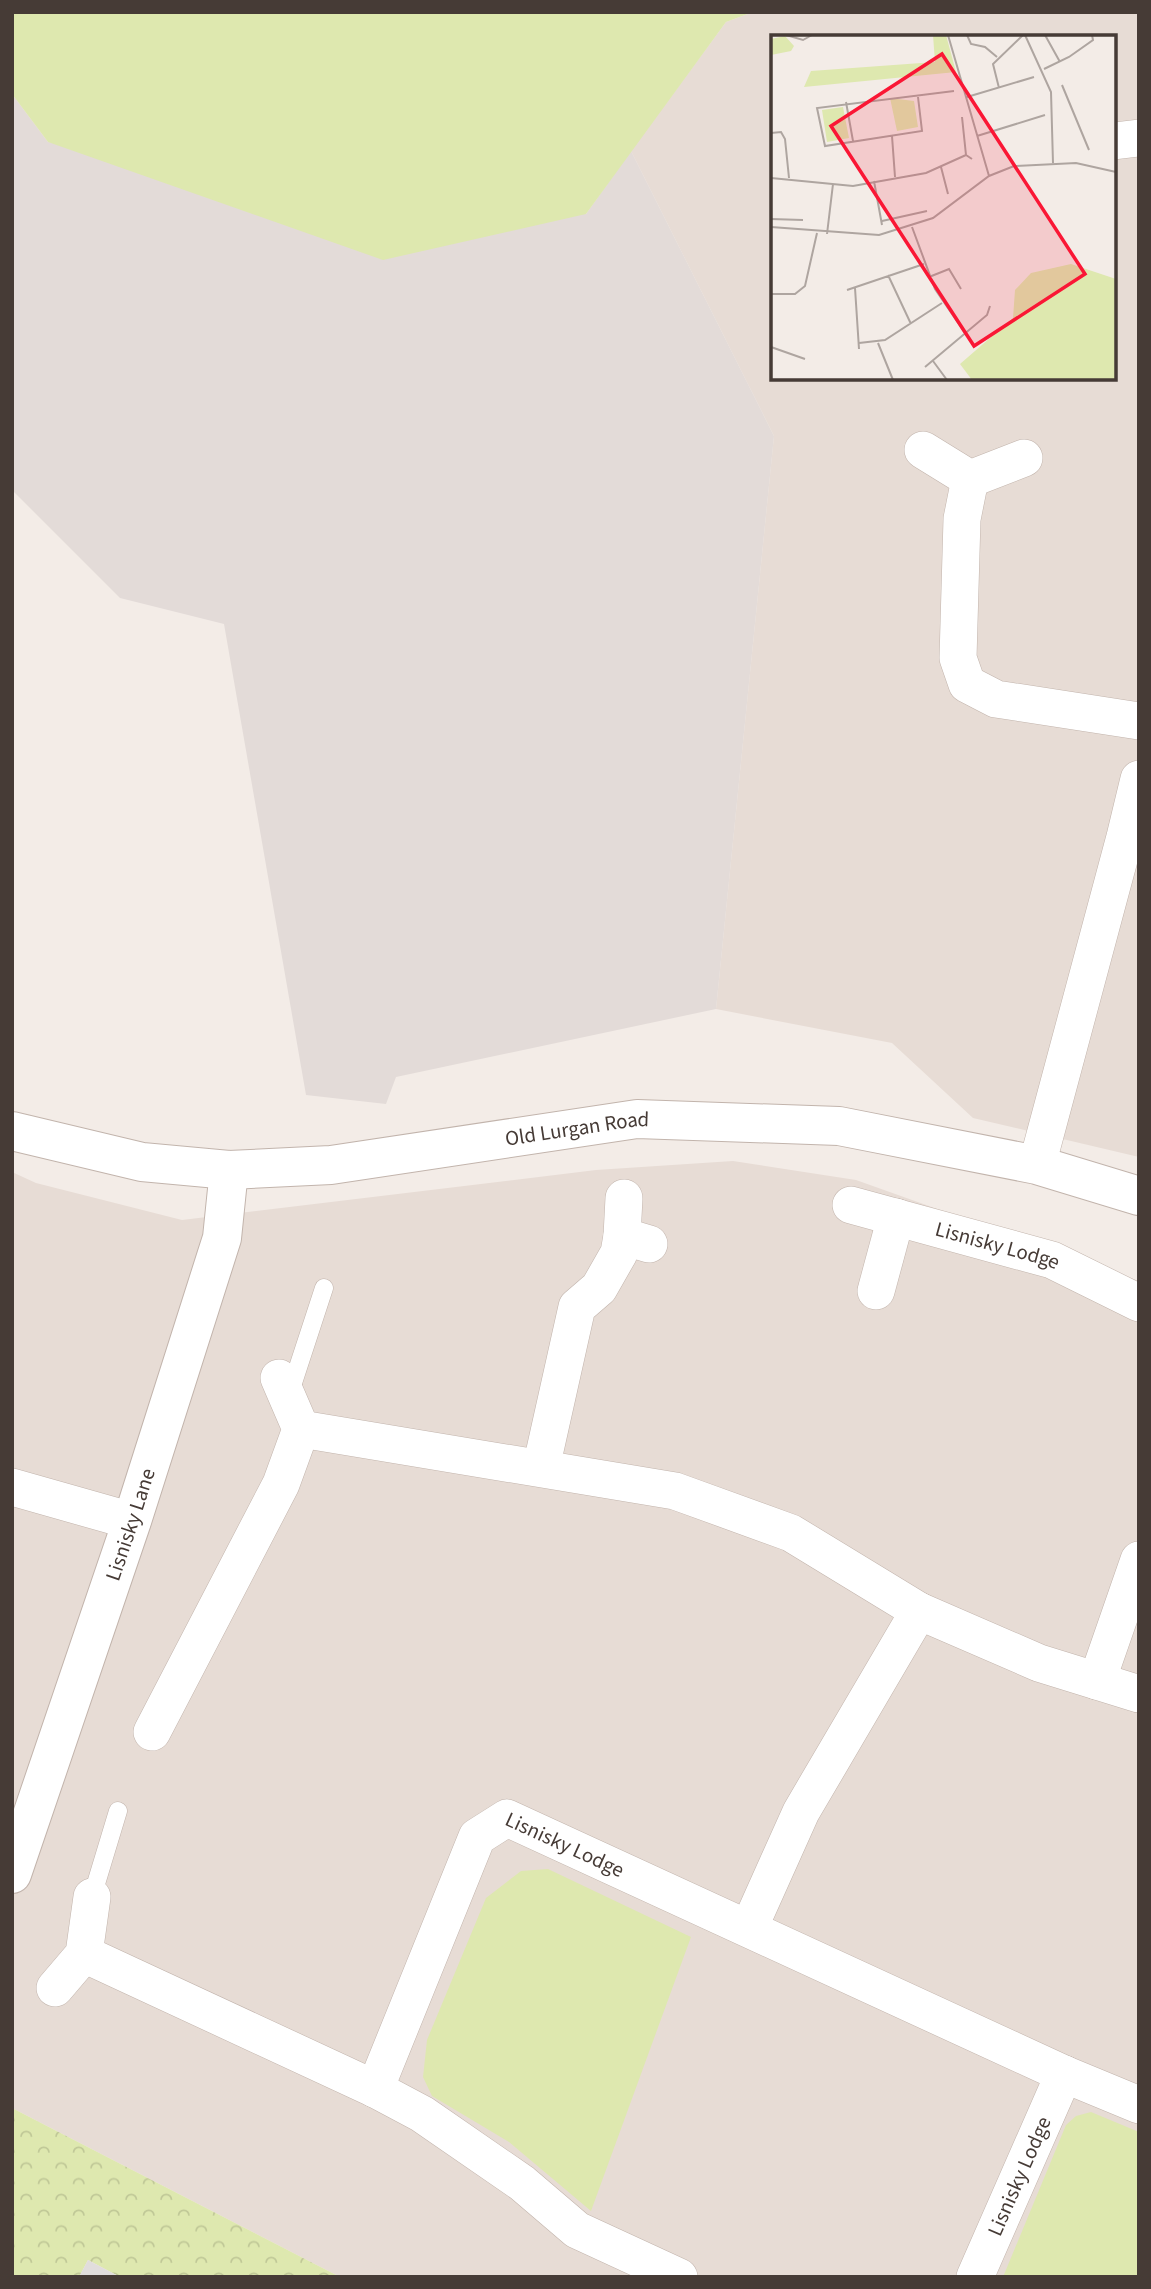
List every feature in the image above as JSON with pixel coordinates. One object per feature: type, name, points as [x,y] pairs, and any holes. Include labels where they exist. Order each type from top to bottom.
[{"type":"street","points":[[1116,141],[1139,138]]},
{"type":"street","points":[[923,450],[970,479]]},
{"type":"street","points":[[970,479],[1024,458]]},
{"type":"street","points":[[970,479],[962,519],[958,658],[967,684],[996,699],[1139,721]]},
{"type":"street","points":[[1037,1166],[1132,839],[1139,779]]},
{"type":"street","name":"Old Lurgan Road","points":[[12,1131],[142,1162],[229,1170],[331,1165],[637,1119],[839,1126],[1037,1166],[1139,1196]]},
{"type":"street","name":"Lisnisky Lane","points":[[15,1858],[132,1521],[222,1238],[229,1170]]},
{"type":"street","points":[[541,1468],[577,1307],[600,1287],[619,1253],[635,1240],[624,1198]]},
{"type":"street","name":"Lisnisky Lodge","points":[[851,1205],[1052,1260],[1139,1303]]},
{"type":"street","points":[[876,1291],[896,1217]]},
{"type":"street","points":[[171,1716],[281,1484],[289,1402],[541,1468],[675,1491],[791,1533],[919,1611],[1039,1663],[1139,1694]]},
{"type":"street","points":[[12,1487],[132,1521]]},
{"type":"street","points":[[1097,1681],[1139,1560]]},
{"type":"street","points":[[750,1928],[801,1812],[919,1611]]},
{"type":"street","name":"Lisnisky Lodge","points":[[375,2088],[477,1837],[507,1818],[1064,2074],[1139,2105]]},
{"type":"street","points":[[55,1988],[84,1954],[92,1897]]},
{"type":"street","points":[[84,1954],[375,2088],[422,2115],[522,2183],[577,2230],[679,2277]]},
{"type":"street","name":"Lisnisky Lodge","points":[[975,2277],[1064,2074]]},
{"type":"lane","points":[[289,1402],[324,1288]]},
{"type":"lane","points":[[92,1897],[118,1811]]},
{"type":"shaded area","points":[[753,12],[1139,12],[1139,1157],[973,1118],[892,1043],[716,1009],[774,436],[631,151],[726,22]]},
{"type":"shaded area","points":[[12,94],[48,142],[586,214],[631,151],[774,436],[716,1009],[396,1077],[386,1104],[306,1095],[224,624],[120,598],[12,490]]},
{"type":"shaded area","points":[[733,1161],[856,1180],[1139,1281],[1139,2277],[340,2277],[12,2108],[12,1172],[36,1183],[182,1220],[596,1170]]},
{"type":"shaded area","points":[[88,2260],[120,2277],[79,2277]]},
{"type":"green space","points":[[12,12],[753,12],[726,22],[586,214],[383,260],[48,142],[12,94]]},
{"type":"green space","points":[[548,1869],[691,1937],[591,2211],[509,2142],[432,2096],[423,2077],[427,2040],[486,1898],[521,1871]]},
{"type":"green space","points":[[12,2108],[340,2277],[120,2277],[88,2260],[79,2277],[12,2277]]},
{"type":"green space","points":[[1091,2112],[1139,2132],[1139,2277],[1003,2277],[1066,2125],[1076,2116]]}]
